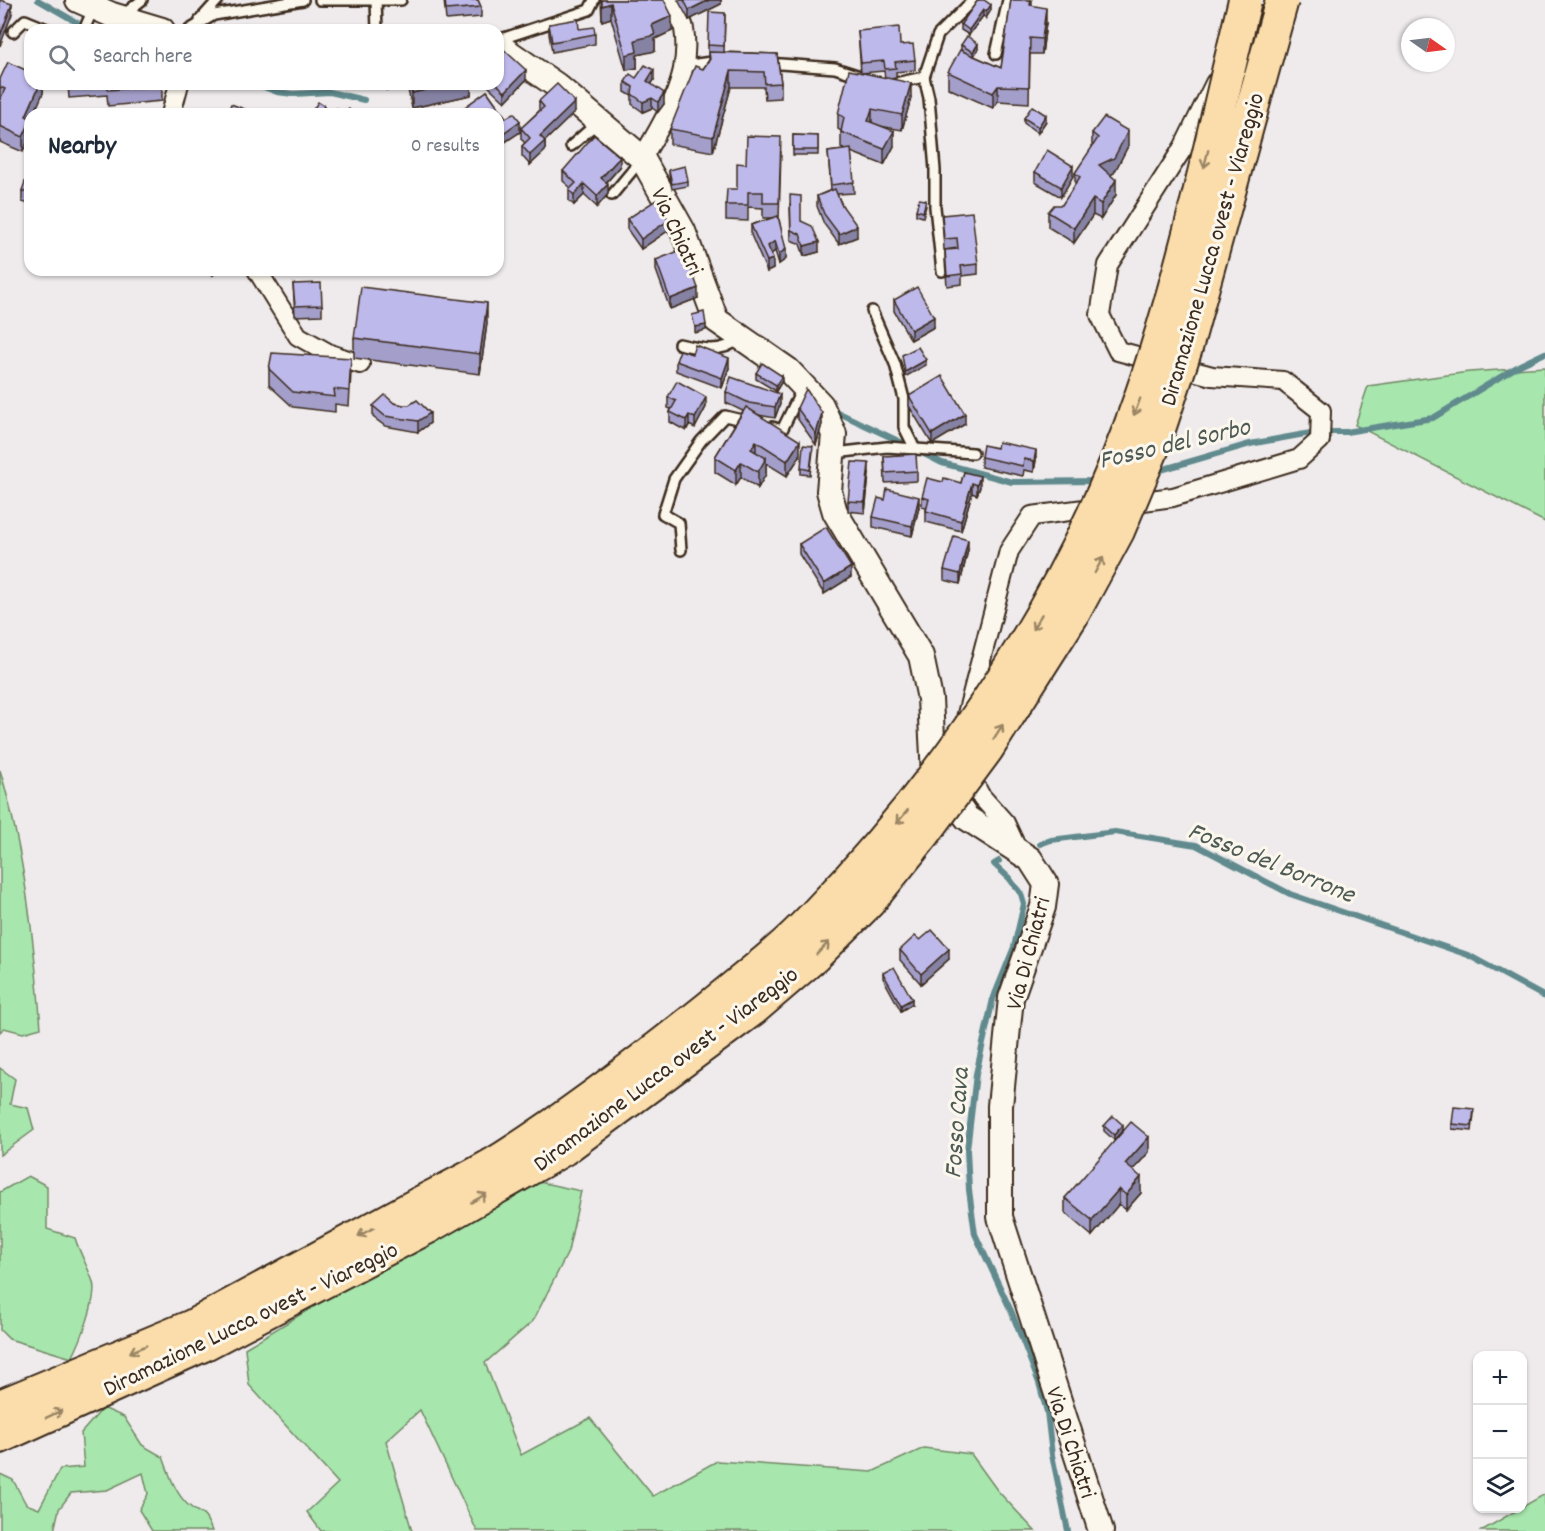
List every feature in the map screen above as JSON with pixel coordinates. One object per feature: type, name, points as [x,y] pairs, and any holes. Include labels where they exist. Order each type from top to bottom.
[{"type":"highway","name":"Diramazione Lucca ovest - Viareggio","points":[[423,1216],[685,1026],[759,966],[810,921],[858,869],[947,760],[1040,618],[1116,463],[1140,400],[1165,319],[1245,0]]},
{"type":"highway","name":"Diramazione Lucca ovest - Viareggio","points":[[0,1437],[423,1216],[564,1149],[761,1002],[815,956],[869,902],[924,834],[987,749],[1073,614],[1118,531],[1152,450],[1186,348],[1282,0]]},
{"type":"highway","name":"Diramazione Lucca ovest - Viareggio","points":[[0,1406],[196,1336]]},
{"type":"street","points":[[642,158],[667,116],[683,66],[684,27],[670,0]]},
{"type":"street","points":[[1018,852],[1005,823],[980,795],[962,761],[965,720],[1009,551],[1032,516],[1173,497],[1299,459],[1320,440],[1321,411],[1283,381],[1212,376],[1118,351],[1100,315],[1107,265],[1183,148],[1254,0]]},
{"type":"street","points":[[87,9],[143,24]]},
{"type":"street","name":"Via Chiatri","points":[[504,49],[556,85],[642,158],[683,231],[716,320],[788,370],[804,385],[822,405],[833,443]]},
{"type":"street","points":[[173,108],[177,90]]},
{"type":"street","points":[[261,276],[298,336],[330,354],[360,364]]},
{"type":"street","name":"Via Di Chiatri","points":[[833,443],[829,492],[836,512],[921,656],[930,699],[934,775],[967,818],[1030,859],[1046,884],[1043,908],[1011,998],[1000,1106],[1000,1217],[1101,1531]]},
{"type":"lane","points":[[121,17],[142,0]]},
{"type":"lane","points":[[196,24],[218,0]]},
{"type":"lane","points":[[199,24],[214,15],[303,0]]},
{"type":"lane","points":[[320,0],[400,0]]},
{"type":"lane","points":[[376,0],[377,24]]},
{"type":"lane","points":[[504,38],[589,10],[594,0]]},
{"type":"lane","points":[[942,271],[934,207],[929,98],[924,77],[938,35],[973,0]]},
{"type":"lane","points":[[996,54],[1008,0]]},
{"type":"lane","points":[[85,24],[87,9]]},
{"type":"lane","points":[[13,32],[25,20],[35,24]]},
{"type":"lane","points":[[683,66],[733,61]]},
{"type":"lane","points":[[755,62],[835,68],[866,78]]},
{"type":"lane","points":[[876,81],[887,84],[924,77]]},
{"type":"lane","points":[[571,146],[598,121]]},
{"type":"lane","points":[[612,195],[642,158]]},
{"type":"lane","points":[[872,311],[896,364],[904,399],[904,427],[914,447]]},
{"type":"lane","points":[[680,344],[704,351],[731,346],[741,337]]},
{"type":"lane","points":[[681,550],[679,523],[663,514],[674,479],[701,441],[725,416],[782,430],[804,385]]},
{"type":"lane","points":[[833,443],[973,453]]},
{"type":"green space","points":[[1545,367],[1545,522],[1355,425],[1368,386],[1469,372]]},
{"type":"green space","points":[[0,770],[22,866],[32,931],[41,1028],[23,1033],[4,1028],[0,1032]]},
{"type":"green space","points":[[0,1068],[15,1079],[10,1104],[28,1108],[34,1130],[0,1155]]},
{"type":"green space","points":[[28,1176],[47,1186],[47,1229],[75,1238],[93,1282],[91,1309],[72,1358],[9,1339],[0,1330],[0,1192]]},
{"type":"green space","points":[[525,1179],[581,1191],[568,1252],[533,1321],[485,1363],[521,1455],[590,1418],[653,1496],[717,1461],[872,1472],[924,1448],[971,1454],[997,1490],[1035,1531],[477,1531],[420,1410],[386,1441],[412,1531],[321,1531],[307,1512],[338,1483],[249,1385],[245,1348]]},
{"type":"green space","points":[[103,1408],[124,1417],[142,1445],[163,1457],[172,1482],[179,1493],[187,1504],[204,1516],[212,1531],[152,1531],[139,1510],[148,1494],[143,1473],[107,1490],[71,1493],[59,1509],[54,1531],[0,1531],[0,1474],[13,1480],[26,1504],[39,1509],[60,1469],[84,1467],[81,1433]]},
{"type":"green space","points":[[1545,1494],[1545,1531],[1481,1531],[1512,1513],[1527,1513],[1527,1504]]},
{"type":"building","points":[[0,0],[12,4],[0,36]]},
{"type":"building","points":[[445,0],[478,0],[481,7],[446,10]]},
{"type":"building","points":[[602,0],[664,0],[672,16],[652,25],[655,35],[635,40],[637,52],[626,55],[611,3],[602,6]]},
{"type":"building","points":[[684,0],[709,0],[689,10]]},
{"type":"building","points":[[978,0],[984,0],[991,5],[986,12],[983,10],[969,30],[961,24]]},
{"type":"building","points":[[1011,0],[1031,0],[1030,5],[1046,8],[1042,39],[1030,38],[1029,87],[998,86],[993,93],[948,72],[960,50],[1001,68]]},
{"type":"building","points":[[709,12],[725,13],[724,46],[708,45]]},
{"type":"building","points":[[578,19],[579,29],[594,27],[595,34],[552,42],[549,24]]},
{"type":"building","points":[[899,27],[900,45],[913,44],[915,60],[895,62],[896,68],[885,69],[884,61],[861,63],[858,31]]},
{"type":"building","points":[[967,36],[978,44],[973,52],[961,45]]},
{"type":"building","points":[[504,50],[526,70],[505,92],[503,90]]},
{"type":"building","points":[[709,52],[777,54],[781,83],[765,84],[764,72],[731,71],[713,137],[670,129],[695,66],[703,69],[710,59]]},
{"type":"building","points":[[8,62],[24,69],[24,90],[37,90],[30,108],[24,108],[23,137],[0,126],[0,100],[5,89],[0,87],[0,79]]},
{"type":"building","points":[[645,65],[654,70],[647,81],[664,93],[658,102],[652,98],[643,102],[632,94],[633,87],[625,82],[630,74],[636,78]]},
{"type":"building","points":[[849,70],[911,83],[902,115],[872,109],[868,121],[894,131],[884,149],[841,132],[844,117],[838,114]]},
{"type":"building","points":[[557,84],[575,102],[540,136],[545,141],[530,155],[522,146],[530,138],[521,128],[544,107],[539,101]]},
{"type":"building","points":[[487,91],[499,108],[464,108]]},
{"type":"building","points":[[318,102],[324,106],[323,108],[314,108]]},
{"type":"building","points":[[231,104],[242,108],[229,108]]},
{"type":"building","points":[[1032,106],[1046,115],[1038,127],[1024,118]]},
{"type":"building","points":[[514,113],[520,121],[504,133],[504,115],[506,118]]},
{"type":"building","points":[[1104,117],[1128,131],[1114,158],[1099,165],[1116,180],[1101,204],[1093,199],[1074,228],[1048,212],[1054,205],[1062,205],[1080,177],[1075,173],[1098,138],[1092,133]]},
{"type":"building","points":[[594,135],[620,157],[601,178],[608,184],[597,196],[584,184],[574,195],[569,190],[576,183],[563,171]]},
{"type":"building","points":[[793,135],[818,136],[818,150],[793,150]]},
{"type":"building","points":[[747,136],[781,137],[779,203],[763,203],[763,192],[748,192],[748,205],[726,205],[727,189],[737,189],[737,163],[746,164]]},
{"type":"building","points":[[851,149],[854,182],[831,185],[828,152]]},
{"type":"building","points":[[1047,150],[1073,166],[1061,187],[1035,172]]},
{"type":"building","points":[[685,166],[688,181],[672,184],[669,170]]},
{"type":"building","points":[[835,189],[841,204],[857,226],[839,234],[824,214],[817,196]]},
{"type":"building","points":[[790,195],[801,196],[801,221],[812,226],[819,242],[804,246],[800,234],[791,230]]},
{"type":"building","points":[[919,199],[926,200],[923,212],[916,210]]},
{"type":"building","points":[[656,200],[669,220],[641,239],[627,219]]},
{"type":"building","points":[[972,212],[978,264],[961,266],[962,274],[947,276],[945,250],[958,249],[957,238],[944,239],[942,215]]},
{"type":"building","points":[[778,216],[786,249],[779,254],[775,241],[768,246],[773,259],[767,261],[751,225]]},
{"type":"building","points":[[684,249],[698,288],[670,299],[656,260]]},
{"type":"building","points":[[321,283],[322,305],[295,306],[293,284]]},
{"type":"building","points":[[361,287],[487,303],[480,354],[354,338]]},
{"type":"building","points":[[917,287],[934,317],[911,330],[894,300]]},
{"type":"building","points":[[704,312],[706,325],[695,327],[692,315]]},
{"type":"building","points":[[695,345],[729,358],[722,378],[676,361],[680,350],[692,354]]},
{"type":"building","points":[[918,347],[926,360],[905,372],[902,355]]},
{"type":"building","points":[[272,353],[351,358],[349,391],[334,389],[335,397],[293,392],[269,369]]},
{"type":"building","points":[[762,363],[782,376],[776,385],[756,373]]},
{"type":"building","points":[[942,376],[965,414],[932,434],[909,396]]},
{"type":"building","points":[[731,377],[780,394],[775,407],[749,403],[726,392]]},
{"type":"building","points":[[677,381],[706,397],[695,418],[689,415],[686,420],[670,412],[676,401],[668,397]]},
{"type":"building","points":[[806,389],[822,413],[816,434],[797,408]]},
{"type":"building","points":[[385,395],[394,403],[403,405],[409,405],[417,400],[430,413],[418,421],[385,416],[373,406]]},
{"type":"building","points":[[746,407],[800,441],[787,461],[756,441],[751,449],[766,458],[758,472],[741,462],[736,470],[715,457]]},
{"type":"building","points":[[998,442],[1036,450],[1034,461],[1024,459],[1023,466],[981,457],[983,445],[997,448]]},
{"type":"building","points":[[803,445],[813,446],[810,470],[801,468]]},
{"type":"building","points":[[916,454],[917,471],[885,473],[884,456]]},
{"type":"building","points":[[852,462],[869,463],[865,502],[848,501]]},
{"type":"building","points":[[964,472],[980,476],[977,485],[972,483],[961,521],[926,511],[929,499],[922,497],[927,478],[943,482],[944,478],[961,483]]},
{"type":"building","points":[[887,489],[919,497],[912,526],[873,517],[878,498],[885,500]]},
{"type":"building","points":[[826,527],[851,567],[824,584],[799,544]]},
{"type":"building","points":[[954,536],[968,540],[960,574],[944,570]]},
{"type":"building","points":[[932,930],[949,949],[921,974],[900,950],[915,936],[920,940]]},
{"type":"building","points":[[894,967],[912,999],[901,1005],[883,973]]},
{"type":"building","points":[[1454,1107],[1474,1109],[1472,1126],[1452,1124]]},
{"type":"building","points":[[1113,1116],[1123,1125],[1114,1135],[1104,1126]]},
{"type":"building","points":[[1131,1122],[1149,1137],[1125,1164],[1141,1177],[1126,1195],[1119,1189],[1092,1220],[1065,1198]]},
{"type":"waterway","name":"Fosso Cava","points":[[38,0],[80,24]]},
{"type":"waterway","name":"Fosso Cava","points":[[272,90],[293,94],[330,92],[364,100]]},
{"type":"waterway","name":"Fosso del Sorbo","points":[[1331,432],[1346,432],[1433,418],[1520,365],[1545,353]]},
{"type":"waterway","name":"Fosso del Sorbo","points":[[837,412],[909,446]]},
{"type":"waterway","name":"Fosso del Sorbo","points":[[1154,472],[1250,444],[1316,432]]},
{"type":"waterway","name":"Fosso del Sorbo","points":[[918,451],[942,463],[1012,482],[1097,481]]},
{"type":"waterway","name":"Fosso del Borrone","points":[[1040,844],[1051,840],[1115,832],[1196,845],[1290,894],[1468,955],[1545,997]]},
{"type":"waterway","name":"Fosso Cava","points":[[999,861],[994,864],[1009,878],[1021,894],[1024,904],[1014,947],[993,999],[976,1074],[967,1150],[969,1190],[975,1234],[1012,1313],[1039,1383],[1047,1412],[1052,1455],[1068,1531]]}]
